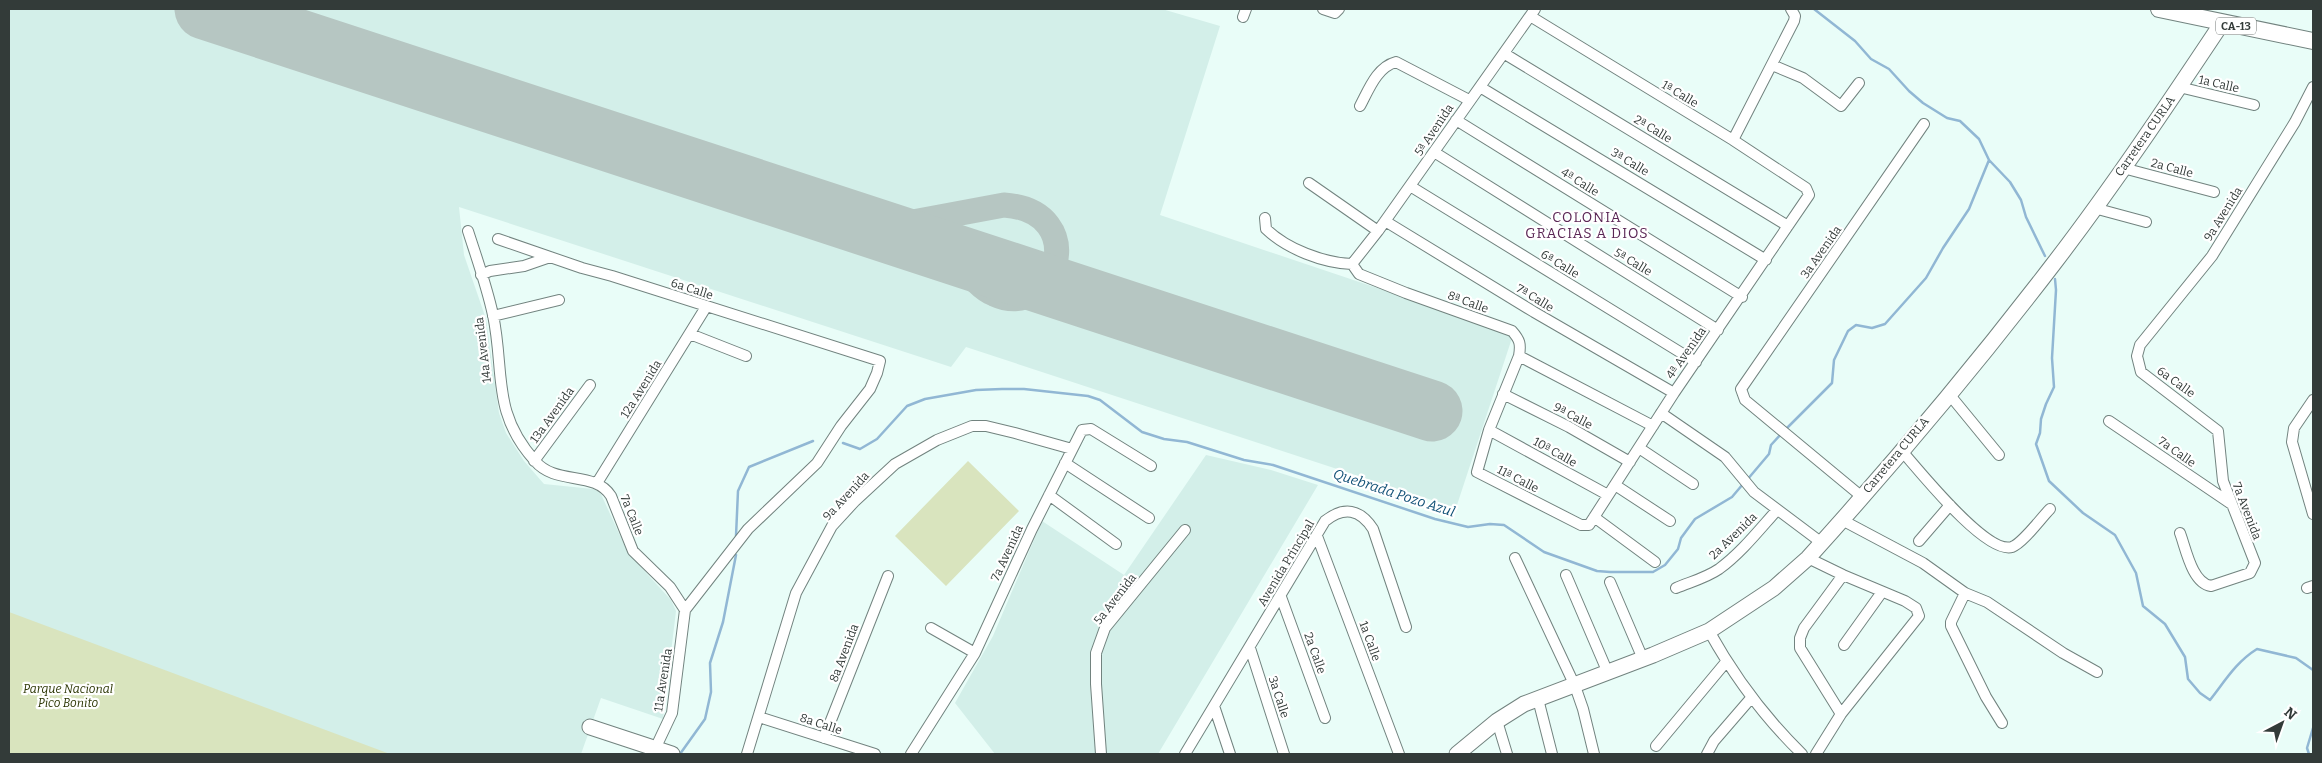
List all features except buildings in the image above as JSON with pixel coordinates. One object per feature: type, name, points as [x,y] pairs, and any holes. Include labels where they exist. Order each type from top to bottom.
[{"type":"main road","name":"CA-13","points":[[2170,10],[2222,23],[2313,41]]},
{"type":"main road","name":"Carretera CURLA","points":[[1457,754],[1497,721],[1524,704],[1608,673],[1709,631],[1774,588],[1808,558],[1985,352],[2123,168],[2222,23]]},
{"type":"main road","points":[[590,728],[672,754]]},
{"type":"street","points":[[1323,9],[1335,13],[1339,9]]},
{"type":"street","points":[[1733,140],[1794,22],[1795,16],[1791,9]]},
{"type":"street","name":"5ª Avenida","points":[[1352,264],[1378,231],[1533,12]]},
{"type":"street","name":"1ª Calle","points":[[1533,12],[1806,188],[1809,195],[1808,198]]},
{"type":"street","name":"2ª Calle","points":[[1505,54],[1788,226]]},
{"type":"street","points":[[1360,106],[1378,74],[1386,65],[1396,62],[1469,100]]},
{"type":"street","points":[[1772,65],[1803,78],[1841,106],[1859,83]]},
{"type":"street","name":"3ª Calle","points":[[1480,87],[1766,260]]},
{"type":"street","name":"1a Calle","points":[[2179,87],[2254,105]]},
{"type":"street","name":"9a Avenida","points":[[2140,345],[2212,256],[2295,122],[2313,87]]},
{"type":"street","name":"4ª Calle","points":[[1456,120],[1742,297]]},
{"type":"street","name":"3a Avenida","points":[[1862,496],[1787,436],[1742,395],[1741,389],[1924,124]]},
{"type":"street","name":"5ª Calle","points":[[1434,152],[1718,330]]},
{"type":"street","name":"2a Calle","points":[[2123,168],[2214,192]]},
{"type":"street","points":[[1309,183],[1378,231]]},
{"type":"street","name":"6ª Calle","points":[[1410,186],[1696,362]]},
{"type":"street","name":"4ª Avenida","points":[[1592,521],[1674,392],[1742,297],[1808,198]]},
{"type":"street","points":[[2094,208],[2146,222]]},
{"type":"street","name":"8ª Calle","points":[[1265,218],[1266,229],[1283,242],[1300,251],[1333,262],[1352,264],[1359,274],[1512,331],[1519,339],[1521,345],[1519,356]]},
{"type":"street","name":"7ª Calle","points":[[1385,221],[1534,312],[1674,392]]},
{"type":"street","name":"14a Avenida","points":[[468,231],[493,316],[500,388],[506,416],[534,461]]},
{"type":"street","name":"6a Calle","points":[[498,239],[880,361],[870,389],[841,426],[817,463],[748,529],[685,610]]},
{"type":"street","points":[[481,275],[490,271],[524,266],[550,257]]},
{"type":"street","points":[[493,316],[559,300]]},
{"type":"street","name":"12a Avenida","points":[[597,483],[706,307]]},
{"type":"street","points":[[690,334],[746,356]]},
{"type":"street","name":"6a Calle","points":[[2140,345],[2137,356],[2141,372],[2218,431]]},
{"type":"street","points":[[1489,430],[1519,356],[1653,426]]},
{"type":"street","name":"13a Avenida","points":[[534,461],[590,385]]},
{"type":"street","name":"9ª Calle","points":[[1503,394],[1569,427],[1630,462]]},
{"type":"street","points":[[1949,394],[1999,455]]},
{"type":"street","points":[[2313,400],[2309,412],[2294,428],[2292,442],[2313,514]]},
{"type":"street","points":[[1661,413],[1725,457],[1745,481],[1777,510],[1822,543]]},
{"type":"street","name":"7a Calle","points":[[2110,421],[2230,503]]},
{"type":"street","name":"9a Avenida","points":[[747,754],[796,593],[832,526],[855,501],[895,464],[937,440],[972,426],[986,426],[1015,432],[1072,449]]},
{"type":"street","name":"7a Avenida","points":[[911,754],[975,653],[1049,494],[1082,430],[1091,429],[1151,466]]},
{"type":"street","name":"10ª Calle","points":[[1489,430],[1608,495]]},
{"type":"street","name":"11ª Calle","points":[[1489,430],[1477,469],[1479,474],[1581,525],[1592,521]]},
{"type":"street","name":"7a Avenida","points":[[2180,533],[2198,578],[2206,586],[2250,573],[2253,569],[2255,563],[2222,481],[2218,431]]},
{"type":"street","points":[[1639,448],[1693,484]]},
{"type":"street","points":[[1901,450],[1962,519],[1987,540],[2005,548],[2012,547],[2019,542],[2050,509]]},
{"type":"street","points":[[534,461],[552,475],[597,483]]},
{"type":"street","points":[[1065,463],[1149,518]]},
{"type":"street","name":"7a Calle","points":[[597,483],[605,488],[611,496],[633,551],[670,587],[685,610]]},
{"type":"street","points":[[1615,485],[1670,521]]},
{"type":"street","points":[[1049,494],[1116,544]]},
{"type":"street","points":[[1919,540],[1950,505]]},
{"type":"street","name":"2a Avenida","points":[[1676,588],[1702,578],[1719,568],[1777,510]]},
{"type":"street","name":"Avenida Principal","points":[[1185,754],[1325,522],[1340,512],[1357,513],[1367,519],[1378,540],[1406,626]]},
{"type":"street","points":[[1842,520],[1923,563],[1965,593],[1987,602],[2063,653],[2097,672]]},
{"type":"street","points":[[1592,521],[1655,562]]},
{"type":"street","name":"5a Avenida","points":[[1101,754],[1096,684],[1096,653],[1105,628],[1185,530]]},
{"type":"street","name":"1a Calle","points":[[1317,536],[1398,754]]},
{"type":"street","points":[[1515,558],[1574,686],[1583,709],[1594,754]]},
{"type":"street","points":[[1808,558],[1843,576],[1905,601],[1916,608],[1919,616],[1841,714],[1816,754]]},
{"type":"street","points":[[1566,575],[1608,673]]},
{"type":"street","name":"8a Avenida","points":[[824,738],[888,576]]},
{"type":"street","points":[[1841,714],[1800,648],[1800,638],[1804,628],[1843,576]]},
{"type":"street","points":[[1610,582],[1643,659]]},
{"type":"street","points":[[1844,645],[1882,592]]},
{"type":"street","points":[[1965,593],[1951,622],[1951,626],[1986,697],[2002,723]]},
{"type":"street","name":"2a Calle","points":[[1281,597],[1325,718]]},
{"type":"street","name":"11a Avenida","points":[[655,749],[672,714],[685,610]]},
{"type":"street","points":[[931,628],[975,653]]},
{"type":"street","points":[[1709,631],[1726,662],[1752,697],[1778,730],[1802,754]]},
{"type":"street","name":"3a Calle","points":[[1250,648],[1284,754]]},
{"type":"street","points":[[1656,746],[1726,662]]},
{"type":"street","points":[[1707,754],[1714,740],[1752,697]]},
{"type":"street","points":[[1538,699],[1552,754]]},
{"type":"street","points":[[1214,706],[1230,754]]},
{"type":"street","name":"8a Calle","points":[[759,717],[875,754]]},
{"type":"street","points":[[1497,721],[1506,754]]},
{"type":"shaded area","points":[[9,9],[1162,9],[1220,26],[1160,215],[1511,333],[1512,338],[1456,508],[966,347],[951,367],[459,207],[464,255],[486,319],[499,413],[506,433],[524,461],[544,484],[593,489],[600,492],[628,553],[671,600],[676,611],[663,719],[601,698],[581,754],[9,754]]},
{"type":"shaded area","points":[[1206,455],[1271,470],[1318,485],[1158,754],[995,754],[955,703],[993,636],[1042,521],[1124,575]]},
{"type":"green space","points":[[968,461],[1019,511],[946,586],[895,536]]},
{"type":"green space","name":"Parque Nacional Pico Bonito","points":[[9,612],[390,754],[9,754]]},
{"type":"waterway","name":"Quebrada Pozo Azul","points":[[1786,429],[1832,383],[1834,360],[1848,331],[1856,325],[1872,328],[1885,324],[1926,278],[1969,209],[1989,160],[1979,139],[1960,121],[1947,118],[1923,103],[1889,69],[1871,59],[1855,41],[1814,9]]},
{"type":"waterway","points":[[1989,160],[2010,182],[2021,200],[2026,217],[2045,256]]},
{"type":"waterway","points":[[2055,279],[2052,358],[2054,387],[2041,419],[2040,433],[2036,444],[2049,481],[2083,513],[2115,535],[2136,573],[2143,606],[2165,624],[2185,657],[2188,679],[2200,693],[2210,700],[2237,666],[2257,649],[2296,658],[2313,670]]},
{"type":"waterway","name":"Quebrada Pozo Azul","points":[[843,443],[860,449],[877,439],[907,406],[925,399],[976,390],[1002,389],[1024,389],[1088,396],[1100,400],[1142,432],[1164,439],[1187,442],[1244,460],[1273,465],[1435,519],[1468,527],[1490,524],[1504,525],[1544,552],[1597,571],[1610,572],[1653,572],[1665,565],[1678,549],[1681,538],[1695,519],[1732,497],[1743,484]]},
{"type":"waterway","name":"Quebrada Pozo Azul","points":[[1747,480],[1769,454],[1771,445],[1782,433]]},
{"type":"waterway","name":"Quebrada Pozo Azul","points":[[736,536],[738,491],[749,467],[813,441]]},
{"type":"waterway","name":"Quebrada Pozo Azul","points":[[680,754],[705,719],[711,692],[710,663],[723,622],[736,555]]},
{"type":"waterway","points":[[2309,754],[2307,748],[2313,728]]},
{"type":"taxiway","points":[[236,9],[252,24]]},
{"type":"taxiway","points":[[866,225],[886,227],[1004,205],[1031,212],[1048,225],[1056,243],[1055,262],[1048,280],[1034,293],[1016,298],[994,294],[982,287],[953,254]]},
{"type":"runway","points":[[205,9],[1432,411]]},
{"type":"district","name":"COLONIA GRACIAS A DIOS","points":[[1587,226]]}]
